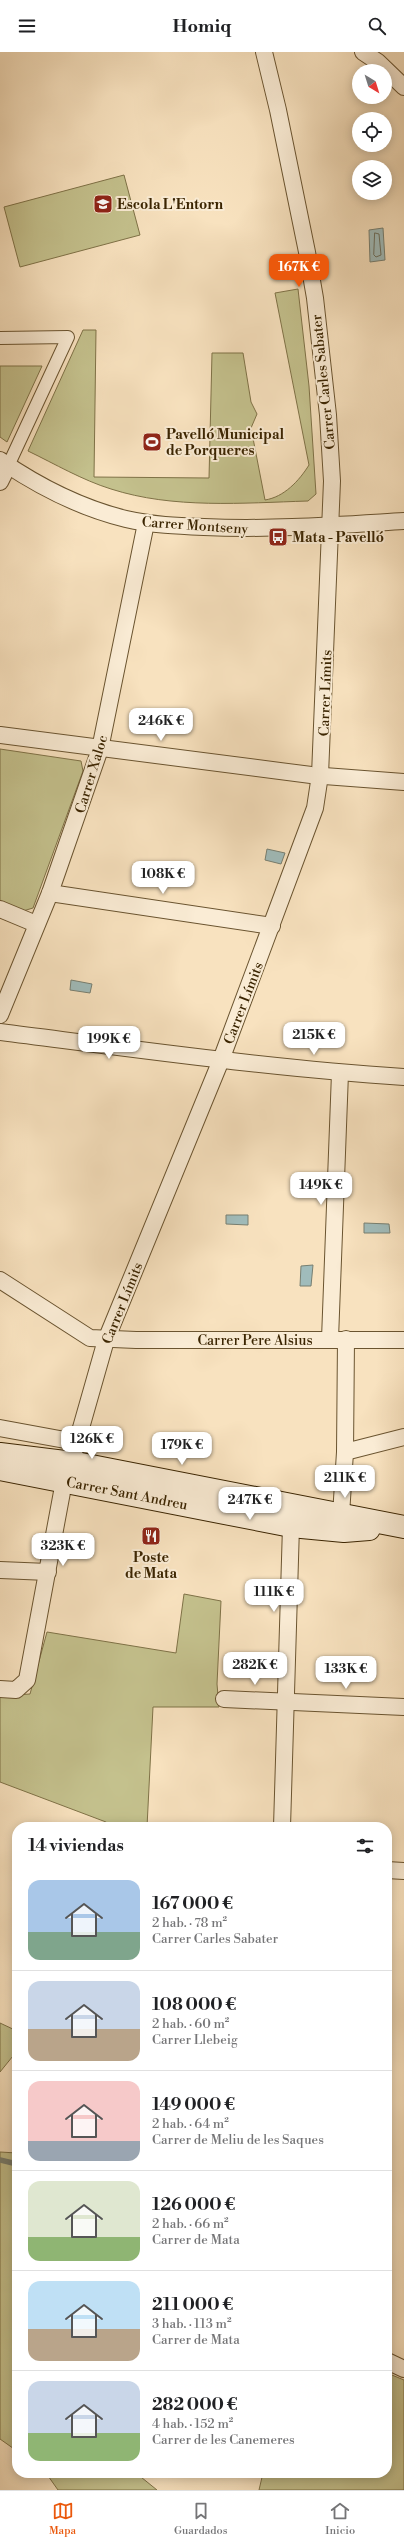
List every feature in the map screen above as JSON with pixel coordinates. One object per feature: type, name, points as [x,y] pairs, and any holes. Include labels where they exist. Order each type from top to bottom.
[{"type":"main road","name":"Carrer Sant Andreu","points":[[0,1454],[66,1478]]},
{"type":"main road","name":"Carrer Sant Andreu","points":[[0,1469],[66,1478],[291,1526],[344,1531],[400,1527]]},
{"type":"main road","points":[[66,1478],[133,1474],[400,1527]]},
{"type":"street","name":"Carrer Carles Sabater","points":[[264,52],[299,209],[315,298],[331,466],[329,525]]},
{"type":"street","points":[[362,52],[378,62],[404,87]]},
{"type":"street","points":[[0,338],[68,337],[4,463],[0,482]]},
{"type":"street","name":"Carrer Montseny","points":[[4,463],[44,487],[75,502],[125,519],[146,523],[261,529],[404,521]]},
{"type":"street","name":"Carrer Xaloc","points":[[0,1015],[50,893],[100,749],[146,523]]},
{"type":"street","name":"Carrer Límits","points":[[0,1689],[16,1690],[27,1680],[66,1478],[106,1340],[221,1060],[315,808],[323,740],[329,525]]},
{"type":"street","points":[[0,735],[100,749],[320,775],[404,782]]},
{"type":"street","points":[[50,893],[272,926]]},
{"type":"street","points":[[0,908],[36,924]]},
{"type":"street","points":[[0,1032],[221,1060],[340,1073],[404,1077]]},
{"type":"street","points":[[340,1073],[338,1339],[345,1452],[341,1515]]},
{"type":"street","name":"Carrer Pere Alsius","points":[[0,1280],[90,1338],[106,1340],[404,1340]]},
{"type":"street","points":[[0,1428],[76,1442]]},
{"type":"street","points":[[345,1452],[404,1437]]},
{"type":"street","points":[[0,1462],[58,1470],[66,1478]]},
{"type":"street","points":[[201,1508],[215,1499],[269,1511],[287,1505]]},
{"type":"street","points":[[282,1822],[291,1526]]},
{"type":"street","points":[[0,1570],[48,1572]]},
{"type":"street","points":[[224,1699],[404,1707]]},
{"type":"street","points":[[392,1870],[404,1871]]},
{"type":"street","points":[[392,2364],[404,2369]]},
{"type":"shaded area","points":[[124,175],[140,235],[20,267],[4,207]]},
{"type":"shaded area","points":[[298,289],[309,386],[316,494],[308,501],[208,503],[159,500],[111,489],[69,472],[28,451],[83,330],[96,330],[94,477],[209,478],[212,353],[243,353],[251,402],[257,414],[251,428],[265,500],[285,492],[301,477],[309,465],[275,293]]},
{"type":"shaded area","points":[[0,366],[42,366],[7,442],[0,437]]},
{"type":"shaded area","points":[[0,749],[81,761],[83,771],[33,908],[23,911],[0,901]]},
{"type":"shaded area","points":[[184,1594],[221,1601],[217,1684],[219,1707],[153,1707],[147,1822],[106,1822],[0,1782],[0,1696],[30,1694],[47,1632],[176,1653]]},
{"type":"shaded area","points":[[0,2023],[12,2029],[12,2057],[0,2072]]},
{"type":"shaded area","points":[[0,2152],[12,2153],[12,2447],[0,2439]]},
{"type":"shaded area","points":[[392,2375],[404,2380],[404,2490],[259,2490],[262,2478],[392,2478]]},
{"type":"shaded area","points":[[50,2478],[142,2478],[157,2490],[58,2490]]},
{"type":"water","points":[[383,228],[385,260],[370,262],[369,230]]},
{"type":"water","points":[[267,849],[285,853],[281,864],[265,860]]},
{"type":"water","points":[[71,980],[92,984],[90,993],[70,990]]},
{"type":"water","points":[[226,1215],[248,1215],[248,1225],[226,1224]]},
{"type":"water","points":[[364,1223],[389,1224],[390,1233],[364,1233]]},
{"type":"water","points":[[313,1265],[311,1286],[300,1286],[301,1266]]},
{"type":"waterway","points":[[0,2160],[12,2163]]},
{"type":"place","name":"Escola L'Entorn","points":[[103,204]]},
{"type":"place","name":"Pavelló Municipal de Porqueres","points":[[152,442]]},
{"type":"place","name":"Mata - Pavelló","points":[[278,537]]},
{"type":"place","name":"Poste de Mata","points":[[151,1536]]}]
